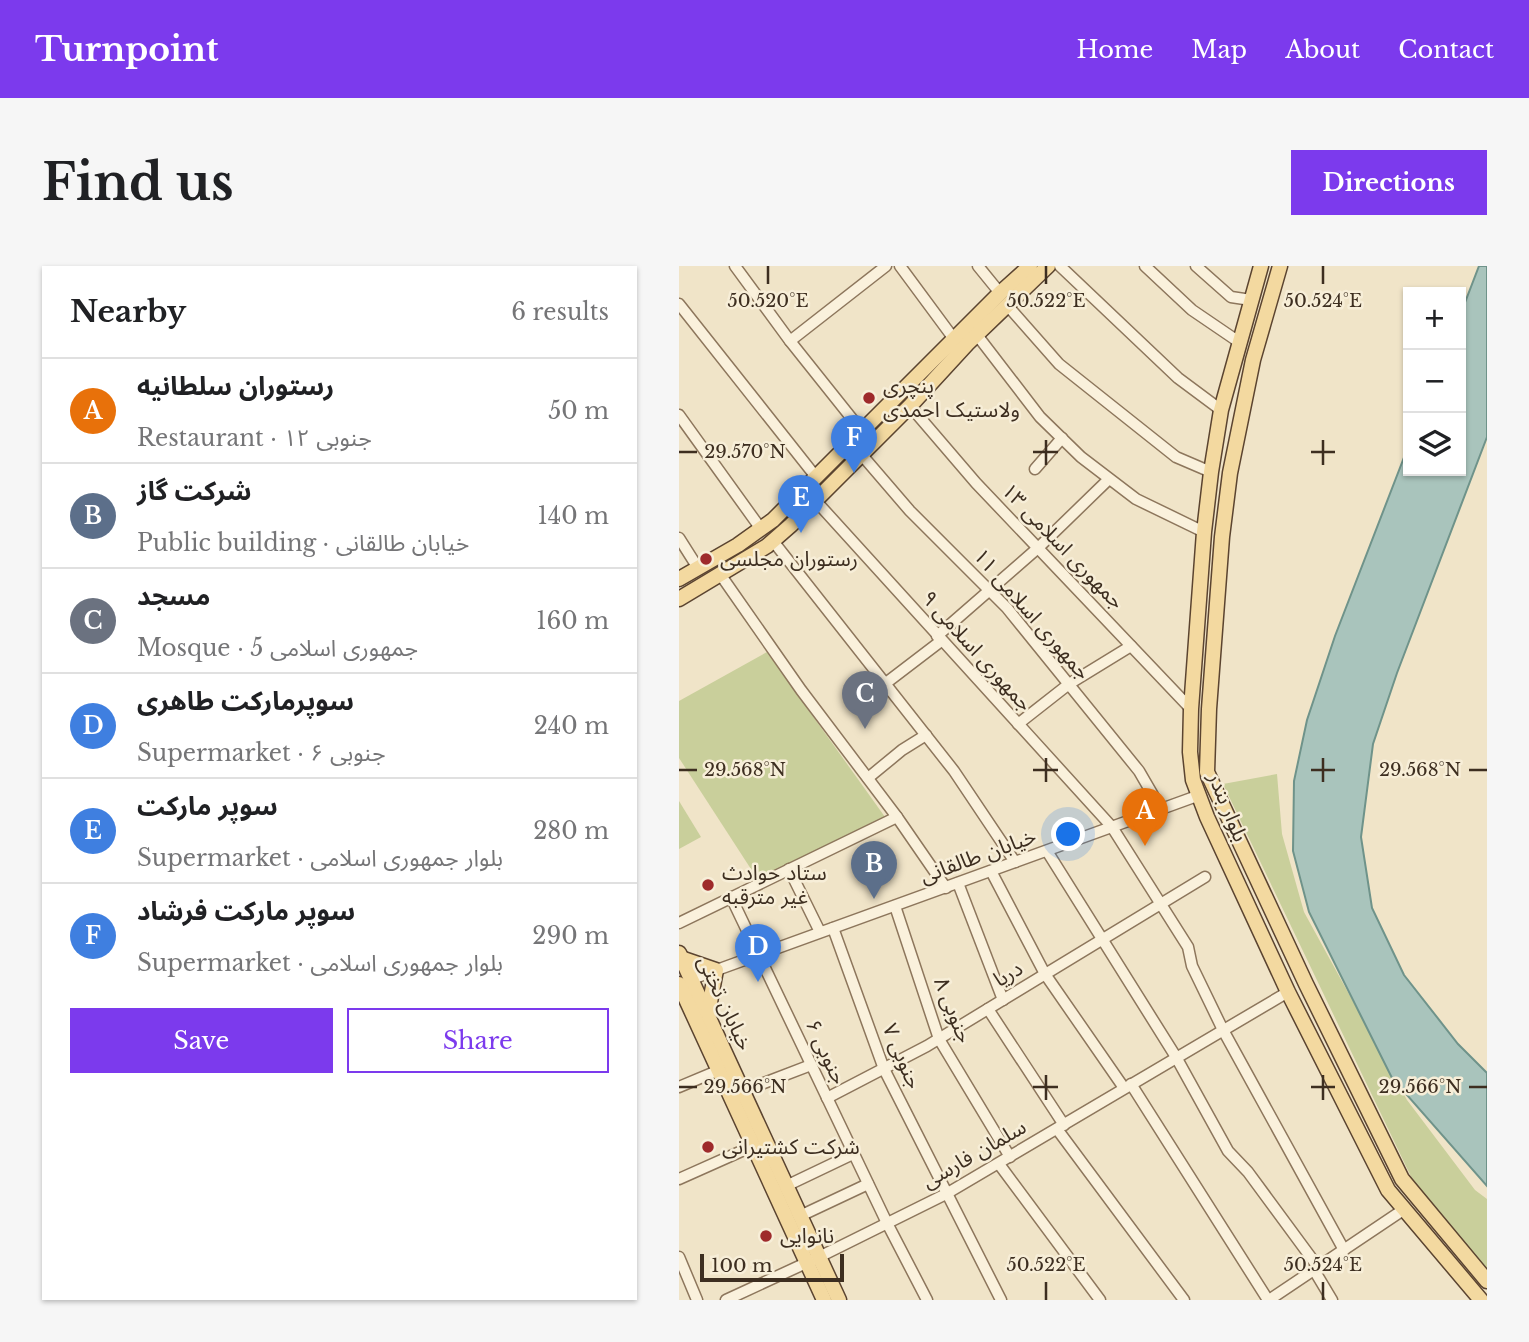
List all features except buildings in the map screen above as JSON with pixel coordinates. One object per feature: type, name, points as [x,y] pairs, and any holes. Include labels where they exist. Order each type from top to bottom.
[{"type":"main road","points":[[679,599],[773,541],[910,406],[977,335],[1030,266]]},
{"type":"main road","points":[[679,579],[761,529],[954,339],[1048,266]]},
{"type":"main road","name":"بلوار بندر","points":[[1261,266],[1221,410],[1211,472],[1191,709],[1190,752],[1193,780],[1197,796],[1288,992],[1388,1190],[1480,1300]]},
{"type":"main road","name":"بلوار بندر","points":[[1278,266],[1253,360],[1230,473],[1221,550],[1207,772],[1402,1180],[1487,1281]]},
{"type":"main road","points":[[679,1009],[701,1015],[716,970],[680,955]]},
{"type":"main road","name":"خیابان تختی","points":[[680,955],[683,982],[743,1091],[800,1216],[824,1300]]},
{"type":"main road","name":"خیابان تختی","points":[[701,1015],[717,1071],[753,1146],[813,1260],[839,1300]]},
{"type":"main road","points":[[1321,1058],[1338,1049]]},
{"type":"street","points":[[735,266],[861,430]]},
{"type":"street","points":[[790,341],[886,266]]},
{"type":"street","points":[[900,266],[954,339]]},
{"type":"street","points":[[978,266],[1059,364],[1176,457],[1211,472]]},
{"type":"street","points":[[1060,266],[1178,378],[1221,410]]},
{"type":"street","points":[[1146,266],[1192,310],[1239,342]]},
{"type":"street","points":[[1196,266],[1231,297],[1251,300]]},
{"type":"street","points":[[679,304],[816,477]]},
{"type":"street","points":[[977,335],[1040,417],[1109,479],[1136,499],[1204,532]]},
{"type":"street","name":"جمهوری اسلامی ۱۳","points":[[910,406],[976,483],[1191,709]]},
{"type":"street","points":[[679,415],[761,529]]},
{"type":"street","points":[[1035,469],[1062,438]]},
{"type":"street","name":"جمهوری اسلامی ۱۱","points":[[861,454],[910,511],[1007,608],[1139,771],[1161,809]]},
{"type":"street","points":[[886,683],[1039,547],[1109,479]]},
{"type":"street","name":"جمهوری اسلامی ۹","points":[[815,500],[1112,827],[1188,947],[1192,967],[1223,1030],[1343,1250]]},
{"type":"street","points":[[679,538],[698,568]]},
{"type":"street","points":[[773,541],[954,771],[1015,863]]},
{"type":"street","points":[[720,574],[946,888]]},
{"type":"street","points":[[1018,724],[1069,684],[1131,646]]},
{"type":"street","points":[[868,778],[902,750],[926,735]]},
{"type":"street","name":"خیابان طالقانی","points":[[683,982],[1197,796]]},
{"type":"street","points":[[679,923],[897,817]]},
{"type":"street","points":[[1047,851],[1176,1057],[1229,1151],[1248,1172],[1316,1268],[1332,1300]]},
{"type":"street","points":[[789,869],[820,933]]},
{"type":"street","points":[[991,871],[1045,974],[1127,1086],[1269,1300],[1403,1210]]},
{"type":"street","name":"دریا","points":[[827,1098],[939,1038],[1205,877]]},
{"type":"street","points":[[958,883],[1003,1000]]},
{"type":"street","name":"۶ جنوبی","points":[[731,897],[867,1184],[927,1300]]},
{"type":"street","name":"۸ جنوبی","points":[[895,906],[939,1038],[1010,1157]]},
{"type":"street","name":"۷ جنوبی","points":[[833,928],[884,1069],[1001,1300]]},
{"type":"street","name":"سلمان فارسی","points":[[726,1300],[946,1194],[1288,992]]},
{"type":"street","points":[[988,1009],[1061,1127],[1184,1300]]},
{"type":"street","points":[[743,1091],[811,1065]]},
{"type":"street","points":[[679,1087],[717,1071]]},
{"type":"street","points":[[679,1180],[753,1146]]},
{"type":"street","points":[[786,1186],[853,1154]]},
{"type":"street","points":[[999,1164],[1100,1300]]},
{"type":"street","points":[[800,1216],[867,1184]]},
{"type":"street","points":[[679,1257],[697,1300]]},
{"type":"green space","points":[[767,652],[885,817],[760,883],[679,758],[679,701]]},
{"type":"green space","points":[[1277,774],[1282,834],[1304,912],[1407,1100],[1475,1190],[1487,1199],[1487,1269],[1416,1187],[1223,784]]},
{"type":"green space","points":[[679,801],[701,837],[679,849]]},
{"type":"water","points":[[1479,266],[1487,266],[1487,437],[1397,673],[1373,744],[1361,837],[1372,908],[1404,975],[1458,1044],[1487,1073],[1487,1186],[1392,1078],[1309,912],[1293,851],[1294,781],[1307,720],[1335,636],[1403,460],[1403,476],[1466,476],[1466,300]]},
{"type":"place","name":"پنچری ولاستیک احمدی","points":[[869,398]]},
{"type":"place","name":"سوپر مارکت فرشاد","points":[[854,473]]},
{"type":"place","name":"سوپر مارکت","points":[[801,533]]},
{"type":"place","name":"رستوران مجلسی","points":[[706,559]]},
{"type":"place","name":"مسجد","points":[[865,729]]},
{"type":"place","name":"رستوران سلطانیه","points":[[1145,846]]},
{"type":"place","name":"ستاد حوادث غیر مترقبه","points":[[708,885]]},
{"type":"place","name":"شرکت گاز","points":[[874,899]]},
{"type":"place","name":"سوپرمارکت طاهری","points":[[758,982]]},
{"type":"place","name":"شرکت کشتیرانی","points":[[708,1147]]},
{"type":"place","name":"نانوایی","points":[[766,1236]]}]
